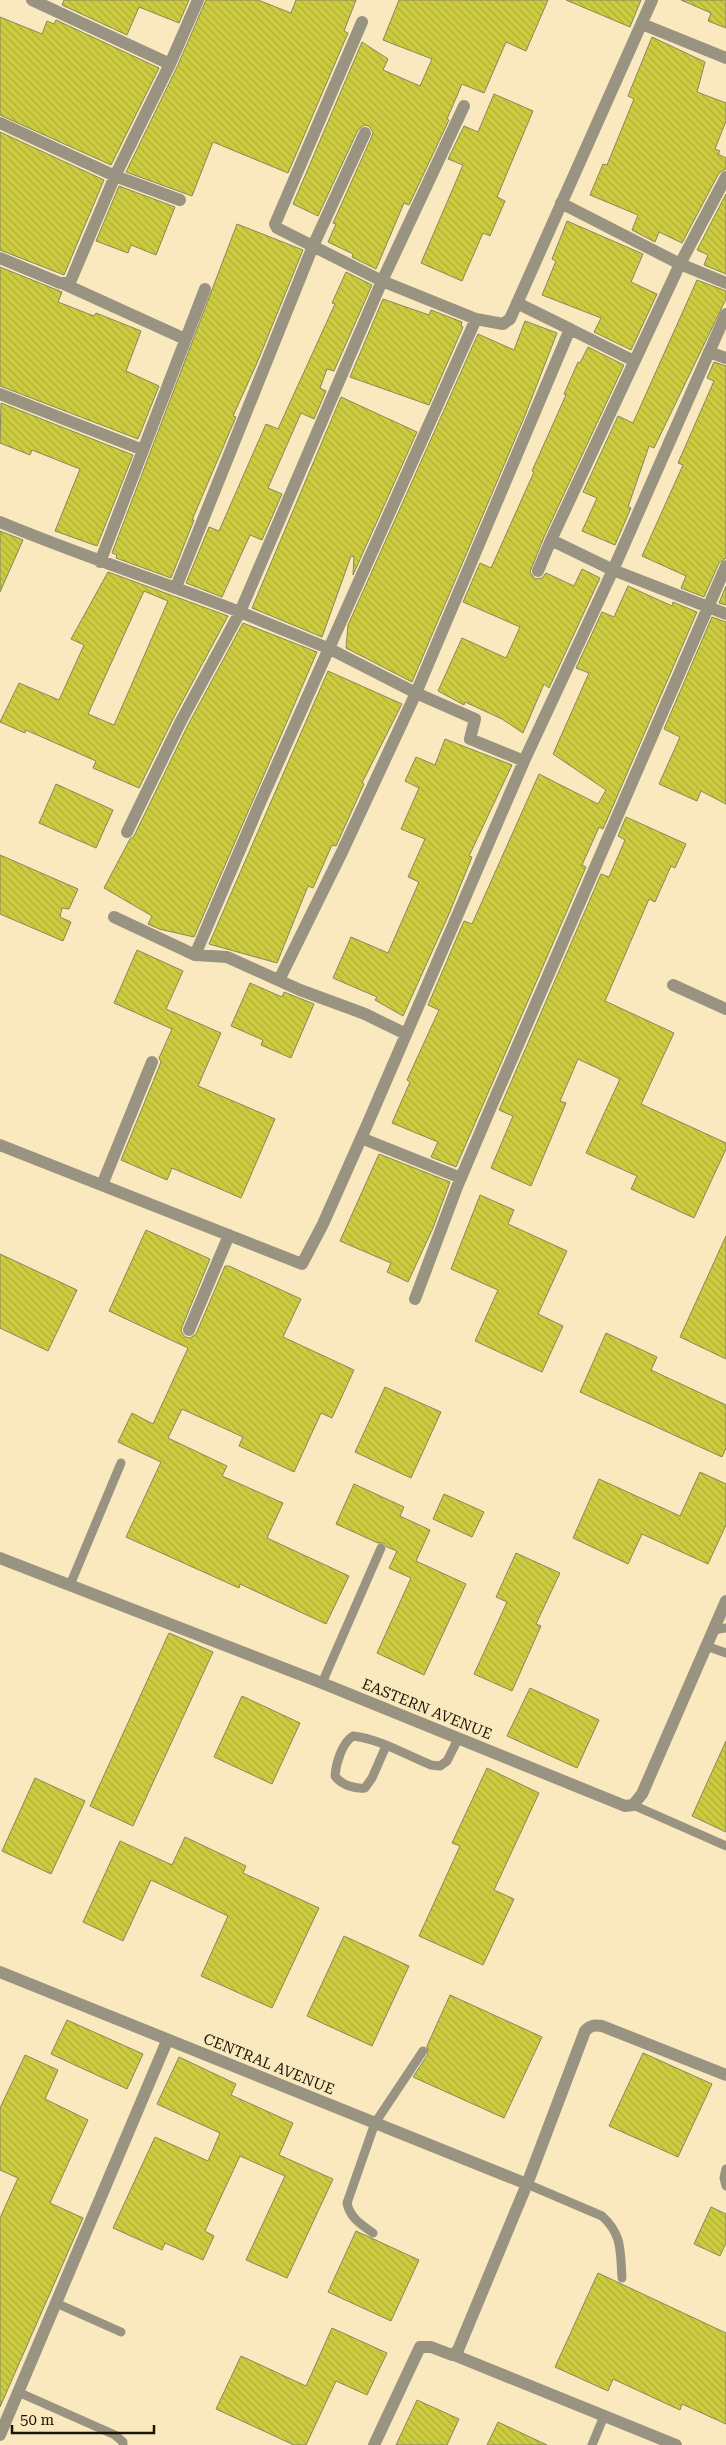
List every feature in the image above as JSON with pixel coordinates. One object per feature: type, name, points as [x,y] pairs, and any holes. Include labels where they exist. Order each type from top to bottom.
[{"type":"street","points":[[32,0],[170,64]]},
{"type":"street","points":[[64,284],[71,280],[115,176],[170,64],[198,0]]},
{"type":"street","points":[[362,22],[275,223],[277,228],[382,281],[476,319],[503,324],[510,319],[652,0]]},
{"type":"street","points":[[642,24],[726,58]]},
{"type":"street","points":[[127,832],[181,721],[240,612],[382,281],[464,106]]},
{"type":"street","points":[[0,123],[115,176],[180,200]]},
{"type":"street","points":[[176,587],[313,246],[365,133]]},
{"type":"street","points":[[538,571],[680,264],[726,178]]},
{"type":"street","points":[[561,203],[680,264],[726,282]]},
{"type":"street","points":[[0,258],[64,284],[185,339]]},
{"type":"street","points":[[100,562],[205,289]]},
{"type":"street","points":[[517,303],[634,361]]},
{"type":"street","points":[[0,1145],[302,1264],[361,1138],[524,761],[613,570],[726,314]]},
{"type":"street","points":[[195,955],[260,803],[476,319]]},
{"type":"street","points":[[279,980],[342,852],[416,693],[570,329]]},
{"type":"street","points":[[709,352],[726,358]]},
{"type":"street","points":[[0,394],[143,450]]},
{"type":"street","points":[[0,522],[100,562],[176,587],[330,649],[416,693],[475,719],[470,739],[524,761]]},
{"type":"street","points":[[551,540],[613,570],[726,614]]},
{"type":"street","points":[[415,1299],[461,1178],[726,566]]},
{"type":"street","points":[[114,917],[195,955],[227,957],[365,1014],[406,1034]]},
{"type":"street","points":[[672,986],[726,1009]]},
{"type":"street","points":[[102,1185],[152,1062]]},
{"type":"street","points":[[361,1138],[461,1178]]},
{"type":"street","points":[[189,1330],[229,1235]]},
{"type":"street","name":"EASTERN AVENUE","points":[[0,1558],[322,1684],[615,1803],[633,1805]]},
{"type":"street","points":[[633,1805],[642,1794],[706,1646],[720,1629],[726,1601]]},
{"type":"street","name":"CENTRAL AVENUE","points":[[0,1972],[527,2184]]},
{"type":"street","points":[[454,2355],[527,2184],[585,2031],[595,2025],[602,2026],[726,2076]]},
{"type":"street","points":[[0,2435],[167,2040]]},
{"type":"street","points":[[374,2445],[420,2348],[430,2347],[676,2445]]},
{"type":"lane","points":[[70,1585],[121,1463]]},
{"type":"lane","points":[[322,1684],[381,1548]]},
{"type":"lane","points":[[706,1646],[726,1653]]},
{"type":"lane","points":[[386,1746],[372,1778],[365,1788],[358,1789],[347,1785],[335,1776],[342,1752],[347,1741],[353,1736],[386,1746],[431,1765],[440,1766],[447,1761],[458,1739]]},
{"type":"lane","points":[[633,1805],[726,1846]]},
{"type":"lane","points":[[373,2233],[353,2218],[347,2203],[375,2123],[423,2051]]},
{"type":"lane","points":[[726,2169],[724,2178],[726,2186]]},
{"type":"lane","points":[[527,2184],[602,2216],[612,2225],[619,2237],[622,2278]]},
{"type":"lane","points":[[56,2303],[121,2332]]},
{"type":"lane","points":[[18,2392],[115,2434],[124,2445]]},
{"type":"lane","points":[[592,2445],[604,2416]]},
{"type":"building","points":[[64,0],[189,0],[179,23],[139,7],[127,35],[62,5]]},
{"type":"building","points":[[206,0],[258,0],[291,13],[296,0],[356,0],[344,31],[348,33],[288,173],[213,142],[192,196],[126,172],[177,67]]},
{"type":"building","points":[[399,0],[548,0],[526,51],[506,42],[484,93],[462,84],[447,119],[449,120],[409,205],[404,203],[376,269],[352,257],[353,254],[328,242],[336,224],[333,223],[372,136],[373,132],[369,126],[364,125],[358,130],[318,216],[293,204],[362,42],[388,59],[383,70],[420,86],[432,59],[383,40]]},
{"type":"building","points":[[566,0],[641,0],[630,27]]},
{"type":"building","points":[[681,0],[726,0],[726,28],[708,21],[711,13]]},
{"type":"building","points":[[0,17],[42,34],[47,21],[54,24],[56,20],[159,68],[111,165],[0,115]]},
{"type":"building","points":[[652,37],[705,62],[697,92],[726,103],[726,121],[715,149],[720,151],[718,154],[726,158],[726,169],[719,173],[682,243],[659,232],[655,242],[632,230],[638,215],[590,195],[603,164],[607,165],[634,99],[628,96]]},
{"type":"building","points":[[494,94],[533,111],[497,197],[505,201],[490,236],[483,233],[462,281],[421,263],[463,165],[448,159],[464,126],[478,132]]},
{"type":"building","points":[[0,132],[104,180],[64,275],[0,250]]},
{"type":"building","points":[[119,186],[175,207],[156,255],[131,245],[128,253],[96,241]]},
{"type":"building","points":[[726,194],[726,274],[704,265],[708,255],[697,250]]},
{"type":"building","points":[[567,221],[643,254],[631,282],[657,294],[631,350],[594,332],[601,318],[542,295],[556,261],[552,259]]},
{"type":"building","points":[[237,224],[303,250],[257,363],[233,416],[236,417],[192,520],[194,520],[171,578],[116,558],[117,555],[112,553]]},
{"type":"building","points":[[0,267],[62,292],[58,302],[94,316],[96,313],[141,331],[126,371],[159,386],[138,439],[0,386]]},
{"type":"building","points":[[346,272],[372,285],[334,371],[327,369],[320,388],[326,391],[314,419],[301,413],[268,488],[282,494],[262,540],[250,535],[222,597],[186,583],[209,527],[219,531],[266,424],[278,429],[335,304],[332,303]]},
{"type":"building","points":[[697,280],[726,291],[726,299],[654,448],[649,446],[628,507],[631,508],[615,545],[582,531],[597,498],[583,492],[618,416],[633,423]]},
{"type":"building","points":[[383,299],[429,315],[431,310],[462,322],[461,326],[463,327],[429,405],[350,377]]},
{"type":"building","points":[[525,321],[557,333],[524,418],[412,682],[346,648],[348,625],[478,334],[514,350]]},
{"type":"building","points":[[588,347],[624,365],[544,537],[530,572],[535,579],[542,578],[546,573],[574,586],[582,569],[600,578],[549,688],[544,684],[523,733],[502,719],[465,702],[464,705],[438,691],[462,638],[506,658],[520,627],[463,602],[480,563],[491,568],[534,472],[532,471],[566,395],[564,394],[578,362],[580,363]]},
{"type":"building","points":[[714,362],[726,366],[726,558],[719,563],[704,597],[681,588],[686,576],[642,556],[683,465],[678,463],[714,381],[707,378]]},
{"type":"building","points":[[341,397],[417,432],[353,575],[354,557],[351,556],[322,637],[252,608]]},
{"type":"building","points":[[1,403],[133,455],[97,546],[55,531],[80,469],[32,450],[30,455],[0,443]]},
{"type":"building","points":[[0,531],[23,540],[0,592]]},
{"type":"building","points":[[108,572],[228,616],[174,717],[139,788],[93,768],[96,761],[26,730],[25,733],[0,722],[19,683],[59,700],[84,645],[71,639]],"holes":[[[144,591],[168,601],[114,725],[88,714]]]},
{"type":"building","points":[[628,586],[672,606],[673,602],[697,612],[603,829],[599,827],[582,865],[586,867],[456,1167],[431,1157],[438,1142],[392,1123],[410,1082],[407,1080],[439,1010],[428,1005],[464,921],[472,924],[539,774],[598,804],[606,790],[553,754],[589,673],[576,668],[602,612],[614,617]]},
{"type":"building","points":[[726,586],[726,605],[719,603]]},
{"type":"building","points":[[712,617],[726,622],[726,804],[701,791],[697,801],[659,784],[680,737],[664,729]]},
{"type":"building","points":[[243,623],[317,652],[194,937],[159,929],[148,924],[152,916],[104,888],[130,839],[134,836],[188,725]]},
{"type":"building","points":[[328,671],[402,704],[362,783],[364,784],[336,846],[332,845],[313,888],[308,886],[277,963],[209,944]]},
{"type":"building","points":[[445,739],[512,765],[469,856],[472,857],[449,914],[403,1016],[375,1000],[377,997],[333,978],[351,937],[388,953],[419,882],[408,877],[425,839],[401,829],[419,788],[405,781],[416,757],[435,765]]},
{"type":"building","points":[[56,784],[113,810],[96,848],[39,823]]},
{"type":"building","points":[[626,817],[686,844],[675,868],[671,866],[655,902],[649,899],[605,1001],[674,1033],[641,1104],[726,1143],[726,1149],[694,1218],[631,1189],[637,1176],[586,1153],[620,1079],[578,1059],[560,1101],[566,1103],[531,1186],[491,1168],[513,1116],[499,1110],[601,874],[609,877],[625,840],[618,836]]},
{"type":"building","points":[[0,855],[78,889],[69,909],[62,908],[60,917],[71,922],[63,941],[0,914]]},
{"type":"building","points":[[137,950],[183,971],[166,1009],[221,1033],[198,1086],[275,1119],[241,1198],[172,1168],[167,1180],[121,1160],[161,1062],[159,1058],[172,1029],[114,1003]]},
{"type":"building","points":[[250,983],[282,997],[284,992],[314,1004],[291,1058],[261,1045],[263,1040],[231,1026]]},
{"type":"building","points":[[379,1154],[450,1182],[433,1228],[408,1282],[387,1272],[391,1263],[340,1241]]},
{"type":"building","points":[[480,1195],[514,1210],[508,1224],[567,1251],[538,1314],[563,1326],[542,1372],[475,1341],[498,1290],[451,1269]]},
{"type":"building","points":[[146,1230],[210,1259],[182,1327],[181,1331],[185,1337],[190,1338],[196,1334],[225,1266],[229,1266],[301,1299],[283,1337],[354,1370],[332,1418],[321,1413],[294,1472],[239,1446],[243,1437],[182,1409],[168,1438],[227,1466],[222,1476],[283,1503],[267,1538],[349,1576],[326,1624],[240,1584],[239,1588],[126,1537],[161,1462],[118,1442],[132,1413],[153,1424],[188,1348],[109,1311]]},
{"type":"building","points":[[726,1236],[726,1359],[680,1337]]},
{"type":"building","points":[[0,1254],[77,1290],[48,1351],[0,1328]]},
{"type":"building","points":[[606,1333],[657,1357],[651,1370],[726,1405],[726,1448],[722,1457],[580,1392]]},
{"type":"building","points":[[385,1387],[441,1412],[411,1478],[355,1452]]},
{"type":"building","points":[[700,1472],[726,1484],[726,1525],[708,1564],[642,1534],[628,1564],[573,1538],[599,1479],[680,1516]]},
{"type":"building","points":[[354,1484],[404,1507],[400,1516],[430,1530],[416,1561],[466,1584],[424,1675],[377,1653],[411,1578],[389,1568],[397,1551],[387,1547],[384,1543],[378,1543],[336,1524]]},
{"type":"building","points":[[444,1494],[484,1512],[472,1537],[433,1519]]},
{"type":"building","points":[[516,1553],[560,1573],[536,1624],[541,1626],[512,1691],[474,1674],[507,1602],[496,1597]]},
{"type":"building","points":[[169,1633],[213,1652],[133,1826],[90,1806]]},
{"type":"building","points":[[530,1688],[599,1720],[577,1768],[507,1736]]},
{"type":"building","points":[[242,1696],[300,1723],[272,1784],[214,1757]]},
{"type":"building","points":[[726,1741],[726,1832],[692,1816]]},
{"type":"building","points":[[487,1768],[539,1793],[494,1890],[514,1899],[483,1965],[419,1936],[460,1846],[452,1843]]},
{"type":"building","points":[[35,1778],[85,1801],[51,1874],[2,1851]]},
{"type":"building","points":[[185,1837],[246,1866],[243,1873],[319,1908],[272,2008],[201,1976],[228,1916],[151,1880],[123,1941],[83,1922],[120,1841],[172,1865]]},
{"type":"building","points":[[344,1936],[409,1966],[372,2046],[307,2016]]},
{"type":"building","points":[[450,1995],[542,2037],[504,2118],[413,2077],[428,2054],[427,2046]]},
{"type":"building","points":[[67,2020],[143,2054],[127,2089],[51,2054]]},
{"type":"building","points":[[643,2053],[712,2084],[678,2157],[609,2126]]},
{"type":"building","points":[[25,2055],[58,2070],[45,2099],[88,2120],[50,2203],[83,2218],[0,2407],[0,2218],[18,2178],[0,2170],[0,2108]]},
{"type":"building","points":[[179,2057],[236,2084],[231,2095],[293,2123],[279,2155],[333,2179],[287,2278],[246,2260],[285,2176],[240,2156],[205,2231],[214,2236],[203,2260],[165,2243],[162,2250],[113,2228],[155,2137],[208,2161],[220,2133],[157,2104]]},
{"type":"building","points":[[711,2207],[726,2214],[726,2243],[720,2256],[694,2244]]},
{"type":"building","points":[[356,2231],[419,2260],[391,2321],[328,2292]]},
{"type":"building","points":[[598,2273],[726,2333],[726,2424],[682,2404],[680,2410],[613,2379],[608,2391],[555,2367]]},
{"type":"building","points":[[332,2328],[387,2353],[367,2395],[336,2381],[306,2445],[294,2445],[216,2409],[241,2356],[306,2386]]},
{"type":"building","points":[[417,2400],[459,2419],[447,2445],[396,2445]]},
{"type":"building","points":[[498,2422],[547,2445],[487,2445]]}]
